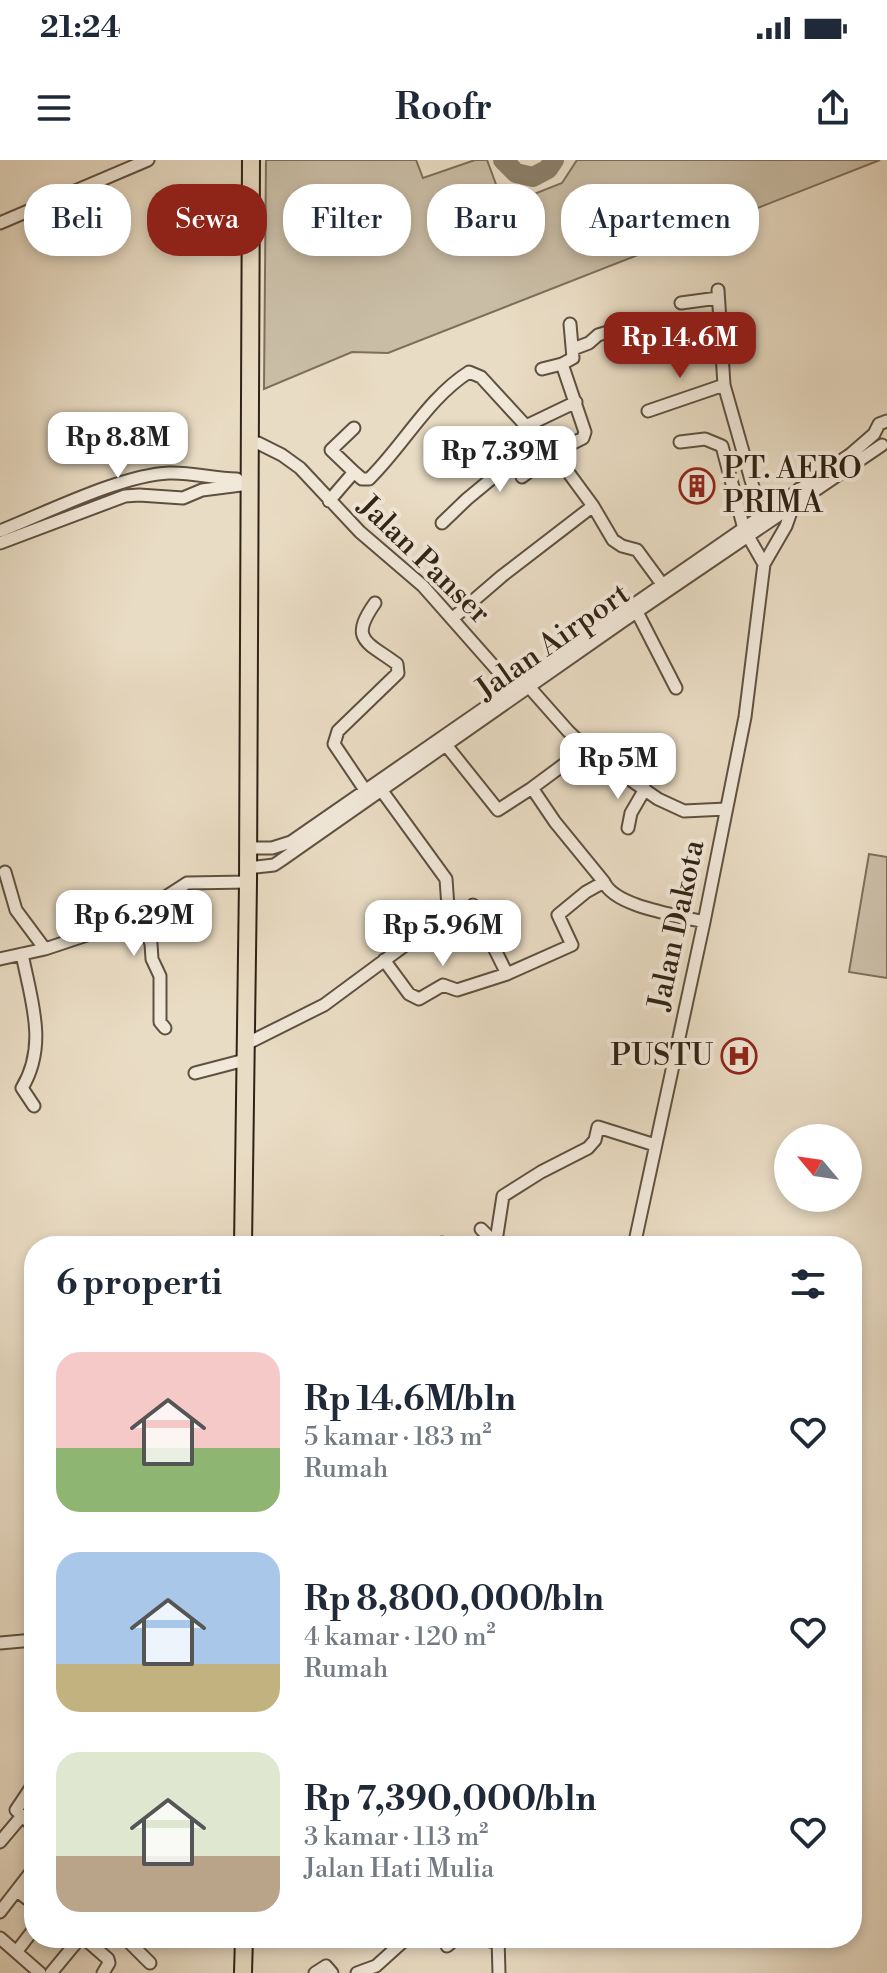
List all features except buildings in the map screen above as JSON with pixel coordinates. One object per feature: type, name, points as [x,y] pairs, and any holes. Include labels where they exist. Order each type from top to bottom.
[{"type":"highway","points":[[243,1236],[258,443],[255,164]]},
{"type":"highway","points":[[252,848],[249,481],[255,164]]},
{"type":"highway","points":[[251,873],[251,1236]]},
{"type":"highway","points":[[235,1948],[235,1973]]},
{"type":"highway","points":[[243,1973],[244,1948]]},
{"type":"street","points":[[0,223],[148,160]]},
{"type":"street","points":[[681,303],[718,294],[724,385],[761,515]]},
{"type":"street","points":[[573,349],[589,343],[598,335],[634,324],[657,330],[718,321]]},
{"type":"street","points":[[542,369],[571,361],[570,324]]},
{"type":"street","points":[[522,477],[584,436],[562,364]]},
{"type":"street","points":[[354,428],[331,450],[362,479],[369,479],[429,409],[469,372],[481,377],[526,426],[543,455],[551,455]]},
{"type":"street","points":[[648,411],[724,385]]},
{"type":"street","points":[[526,426],[576,402]]},
{"type":"street","name":"Jalan Airport","points":[[252,848],[280,846],[382,791],[502,701],[513,688],[621,617],[637,612],[745,533],[761,515],[851,454],[874,434],[879,424],[887,421]]},
{"type":"street","points":[[874,434],[884,446]]},
{"type":"street","points":[[680,442],[705,439],[722,441],[745,533],[764,564]]},
{"type":"street","points":[[442,523],[536,442]]},
{"type":"street","name":"Jalan Panser","points":[[258,443],[290,460],[360,532],[423,586],[513,688]]},
{"type":"street","name":"Jalan Airport","points":[[251,873],[280,861],[365,790],[502,701],[530,688],[662,584],[796,504],[884,446]]},
{"type":"street","points":[[551,455],[593,506],[617,544],[637,550],[662,584]]},
{"type":"street","points":[[329,501],[354,472]]},
{"type":"street","points":[[0,531],[120,483],[154,476],[169,473],[249,481]]},
{"type":"street","points":[[0,543],[125,496],[183,498],[202,490],[249,481]]},
{"type":"street","points":[[764,564],[796,504],[799,489]]},
{"type":"street","points":[[452,619],[593,506]]},
{"type":"street","name":"Jalan Dakota","points":[[636,1236],[745,717],[764,564]]},
{"type":"street","points":[[365,790],[334,744],[338,731],[398,673],[397,664],[363,638],[360,630],[375,603]]},
{"type":"street","points":[[637,612],[676,688]]},
{"type":"street","points":[[530,688],[586,748],[645,789],[684,811],[726,809]]},
{"type":"street","points":[[446,745],[498,810],[586,748]]},
{"type":"street","points":[[532,788],[608,891],[623,900],[704,922]]},
{"type":"street","points":[[628,828],[631,813],[645,789]]},
{"type":"street","points":[[252,1041],[324,1005],[416,937],[419,925],[448,907],[446,879],[382,791]]},
{"type":"street","points":[[5,872],[16,910],[45,949]]},
{"type":"street","points":[[0,959],[45,949],[99,931],[141,912],[187,883],[251,873]]},
{"type":"street","points":[[384,960],[409,994],[419,999],[443,985],[457,990],[507,974],[572,945],[558,915],[604,882]]},
{"type":"street","points":[[473,905],[507,974]]},
{"type":"street","points":[[141,912],[151,944],[152,961],[159,973],[160,1022],[165,1028]]},
{"type":"street","points":[[22,954],[37,1017],[33,1063],[22,1088],[34,1106]]},
{"type":"street","points":[[195,1073],[245,1060]]},
{"type":"street","points":[[502,1236],[503,1196],[588,1148],[595,1140],[598,1127],[655,1145]]},
{"type":"street","points":[[481,1229],[491,1236]]},
{"type":"street","points":[[0,1643],[24,1641]]},
{"type":"street","points":[[24,1798],[16,1810],[24,1819]]},
{"type":"street","points":[[0,1842],[21,1817]]},
{"type":"street","points":[[0,1912],[24,1882]]},
{"type":"street","points":[[17,1891],[24,1896]]},
{"type":"street","points":[[0,1938],[40,1973]]},
{"type":"street","points":[[17,1951],[24,1942]]},
{"type":"street","points":[[51,1973],[73,1948]]},
{"type":"street","points":[[94,1948],[108,1959],[103,1973]]},
{"type":"street","points":[[135,1948],[150,1963]]},
{"type":"street","points":[[357,1973],[378,1969],[398,1948]]},
{"type":"street","points":[[498,1948],[499,1973]]},
{"type":"street","points":[[315,1973],[326,1966],[332,1973]]},
{"type":"shaded area","points":[[266,160],[416,160],[423,178],[475,160],[487,160],[496,184],[427,184],[427,256],[545,256],[545,190],[562,183],[577,160],[880,160],[759,207],[759,184],[561,184],[561,256],[635,256],[388,353],[352,352],[264,389]]},
{"type":"shaded area","points":[[869,854],[887,857],[887,978],[849,972]]},
{"type":"taxiway","points":[[503,160],[516,173],[533,177],[548,169],[554,160]]},
{"type":"place","name":"PT. AERO PRIMA","points":[[697,486]]},
{"type":"place","name":"PUSTU","points":[[739,1056]]}]
